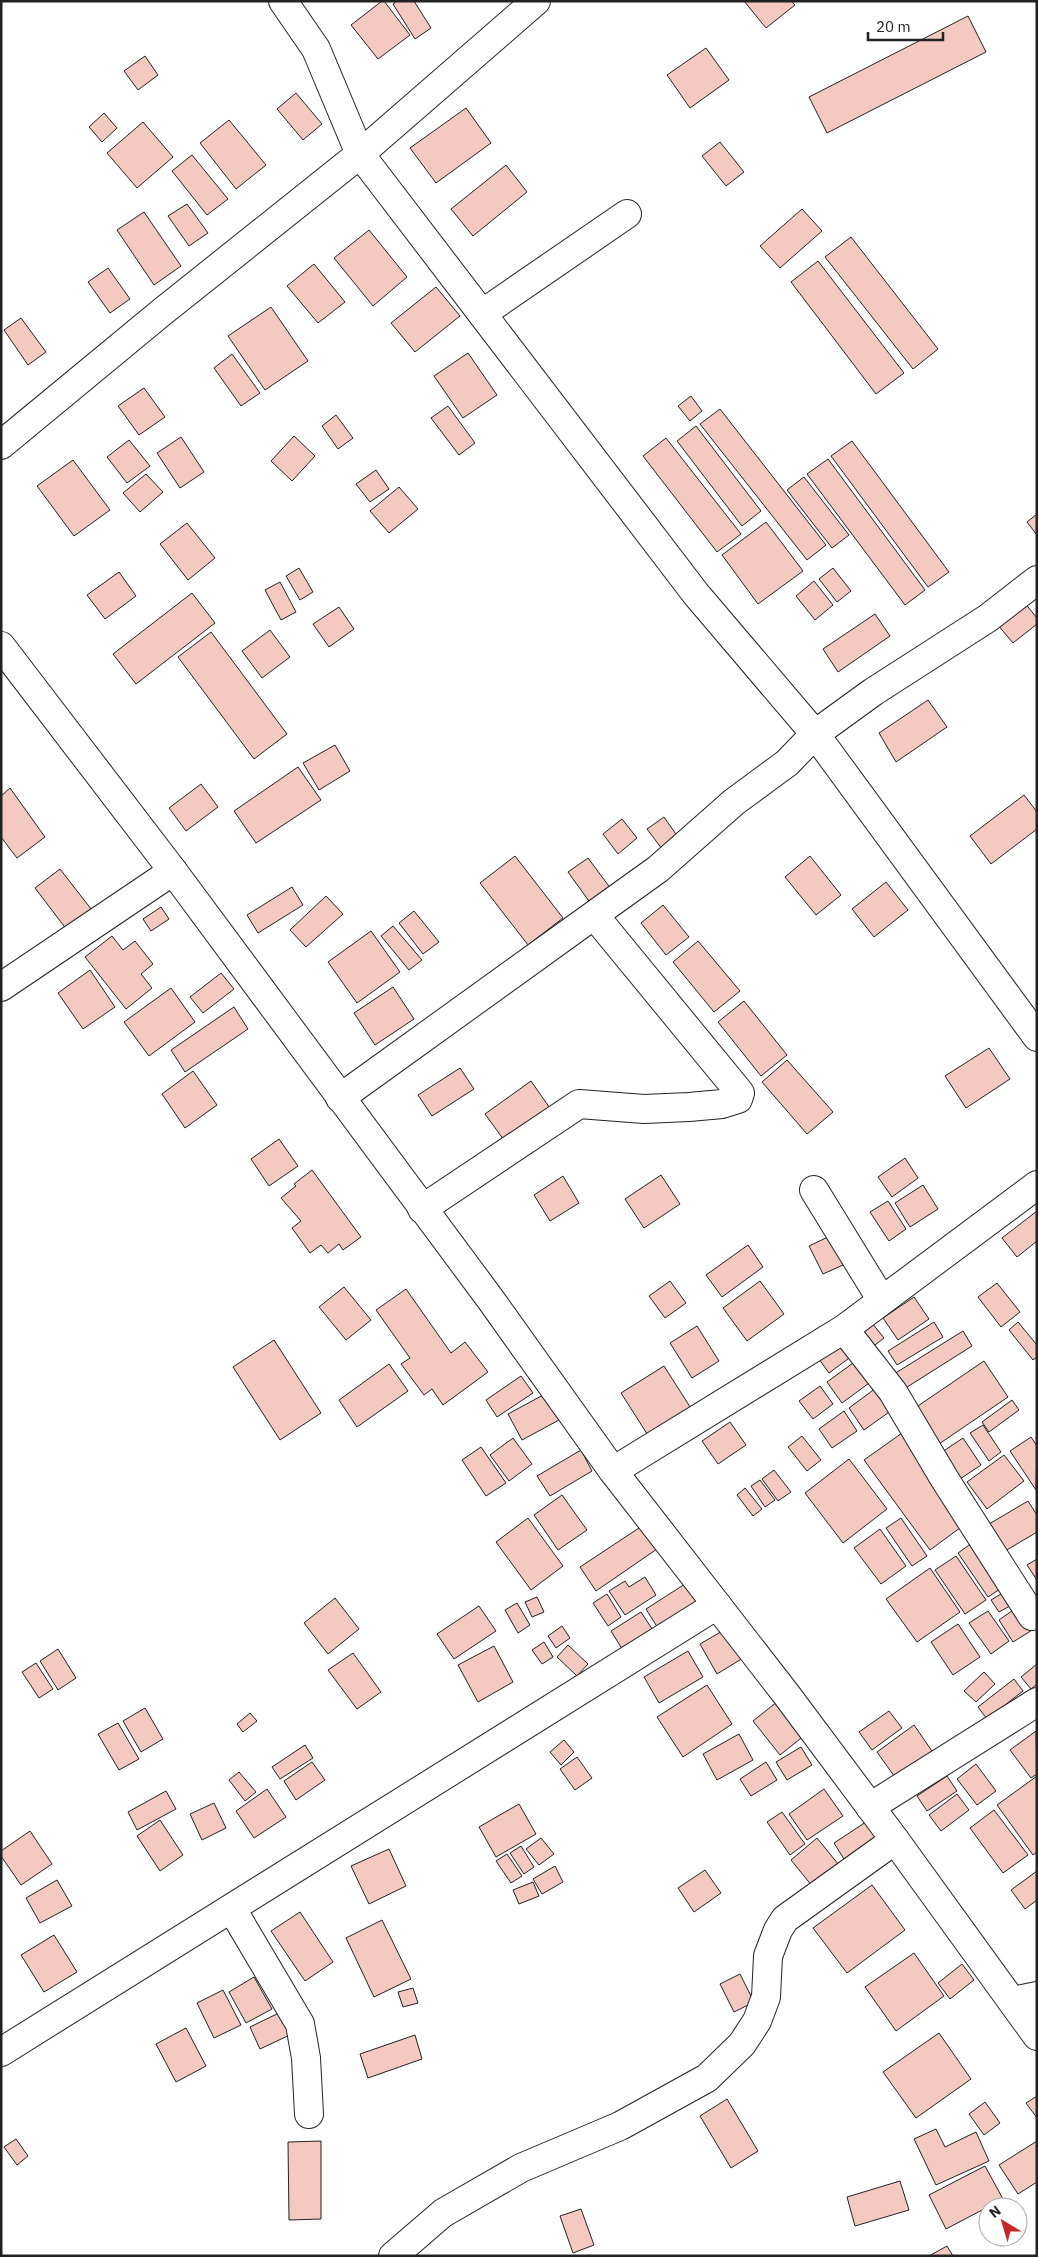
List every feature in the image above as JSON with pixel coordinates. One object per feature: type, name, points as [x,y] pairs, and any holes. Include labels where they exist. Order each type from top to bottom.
[{"type":"street","points":[[284,1],[316,49],[360,154],[696,594],[815,734],[1037,1037]]},
{"type":"street","points":[[1,445],[162,312],[360,154],[536,1]]},
{"type":"street","points":[[483,313],[626,214]]},
{"type":"street","points":[[340,1098],[658,869],[734,802],[787,763],[815,734],[873,692],[988,618],[1037,580]]},
{"type":"street","points":[[1,646],[173,871],[536,1362],[613,1471],[895,1840],[1024,1998],[1037,2036]]},
{"type":"street","points":[[1,987],[173,871]]},
{"type":"street","points":[[422,1208],[578,1104],[644,1108],[689,1108],[722,1104],[738,1099],[740,1093],[594,915]]},
{"type":"street","points":[[613,1471],[844,1329],[1037,1185]]},
{"type":"street","points":[[814,1190],[881,1300]]},
{"type":"street","points":[[844,1329],[893,1392],[944,1478],[1032,1616]]},
{"type":"street","points":[[1,2052],[717,1605]]},
{"type":"street","points":[[870,1807],[1037,1702]]},
{"type":"street","points":[[393,2256],[443,2214],[521,2168],[620,2126],[707,2078],[742,2044],[757,2021],[766,1997],[768,1956],[778,1930],[785,1919],[895,1840]]},
{"type":"street","points":[[232,1909],[300,2024],[306,2058],[309,2114]]},
{"type":"building","points":[[384,1],[410,35],[378,59],[351,25]]},
{"type":"building","points":[[397,1],[414,1],[431,28],[415,39],[393,4]]},
{"type":"building","points":[[744,1],[791,1],[795,5],[766,28]]},
{"type":"building","points":[[968,16],[986,52],[827,133],[809,97]]},
{"type":"building","points":[[706,48],[729,80],[690,108],[667,75]]},
{"type":"building","points":[[145,56],[158,75],[138,90],[124,71]]},
{"type":"building","points":[[296,93],[322,124],[303,140],[277,109]]},
{"type":"building","points":[[466,108],[491,143],[436,183],[410,148]]},
{"type":"building","points":[[104,113],[117,128],[102,142],[89,127]]},
{"type":"building","points":[[229,120],[266,165],[236,189],[200,143]]},
{"type":"building","points":[[143,122],[173,157],[137,188],[107,153]]},
{"type":"building","points":[[720,142],[744,172],[726,186],[702,156]]},
{"type":"building","points":[[192,155],[228,199],[207,215],[172,171]]},
{"type":"building","points":[[506,165],[527,192],[473,236],[451,209]]},
{"type":"building","points":[[187,204],[208,233],[189,246],[168,216]]},
{"type":"building","points":[[802,209],[822,231],[780,268],[760,246]]},
{"type":"building","points":[[144,212],[181,266],[154,285],[117,230]]},
{"type":"building","points":[[369,230],[407,277],[373,306],[334,258]]},
{"type":"building","points":[[851,237],[938,349],[913,369],[825,257]]},
{"type":"building","points":[[818,261],[904,373],[876,394],[791,282]]},
{"type":"building","points":[[314,264],[345,302],[318,323],[287,286]]},
{"type":"building","points":[[108,268],[130,299],[110,313],[88,282]]},
{"type":"building","points":[[436,287],[460,316],[415,352],[391,323]]},
{"type":"building","points":[[271,307],[308,361],[265,390],[228,336]]},
{"type":"building","points":[[21,318],[46,352],[28,365],[4,330]]},
{"type":"building","points":[[468,353],[497,395],[463,418],[434,376]]},
{"type":"building","points":[[232,354],[260,393],[241,406],[214,368]]},
{"type":"building","points":[[144,388],[165,417],[139,435],[118,406]]},
{"type":"building","points":[[691,396],[702,411],[690,421],[678,406]]},
{"type":"building","points":[[448,406],[475,443],[459,455],[431,418]]},
{"type":"building","points":[[720,409],[826,545],[807,560],[700,424]]},
{"type":"building","points":[[336,415],[353,438],[338,449],[322,426]]},
{"type":"building","points":[[696,426],[761,511],[742,526],[677,441]]},
{"type":"building","points":[[294,436],[315,456],[292,481],[271,461]]},
{"type":"building","points":[[181,437],[204,472],[180,488],[157,453]]},
{"type":"building","points":[[666,438],[741,534],[717,552],[643,456]]},
{"type":"building","points":[[129,440],[150,466],[127,483],[107,457]]},
{"type":"building","points":[[852,441],[949,572],[928,587],[831,456]]},
{"type":"building","points":[[828,459],[925,590],[905,605],[807,474]]},
{"type":"building","points":[[73,460],[110,510],[74,536],[37,486]]},
{"type":"building","points":[[376,470],[389,489],[370,502],[356,484]]},
{"type":"building","points":[[146,474],[163,492],[140,512],[123,493]]},
{"type":"building","points":[[804,477],[849,535],[832,548],[787,490]]},
{"type":"building","points":[[399,487],[418,509],[389,533],[370,511]]},
{"type":"building","points":[[1037,514],[1037,535],[1027,522]]},
{"type":"building","points":[[766,522],[803,571],[758,604],[722,555]]},
{"type":"building","points":[[187,523],[215,558],[188,580],[160,544]]},
{"type":"building","points":[[299,568],[313,592],[300,600],[286,576]]},
{"type":"building","points":[[833,568],[851,591],[837,602],[819,579]]},
{"type":"building","points":[[119,572],[136,596],[105,619],[87,595]]},
{"type":"building","points":[[814,581],[833,605],[815,620],[796,596]]},
{"type":"building","points":[[280,582],[296,612],[281,620],[265,590]]},
{"type":"building","points":[[192,593],[215,623],[136,684],[113,654]]},
{"type":"building","points":[[1024,602],[1037,618],[1037,624],[1013,643],[997,624]]},
{"type":"building","points":[[339,607],[354,629],[329,647],[313,624]]},
{"type":"building","points":[[875,614],[890,636],[838,672],[823,649]]},
{"type":"building","points":[[270,630],[290,657],[262,678],[242,651]]},
{"type":"building","points":[[211,632],[287,734],[254,759],[178,657]]},
{"type":"building","points":[[928,700],[947,727],[896,762],[879,733]]},
{"type":"building","points":[[335,745],[350,771],[319,790],[303,763]]},
{"type":"building","points":[[298,767],[321,800],[256,843],[234,811]]},
{"type":"building","points":[[201,784],[218,807],[186,831],[169,808]]},
{"type":"building","points":[[10,788],[45,837],[17,858],[1,837],[1,796]]},
{"type":"building","points":[[1024,795],[1037,812],[1037,829],[991,864],[970,836]]},
{"type":"building","points":[[664,817],[678,837],[662,849],[647,829]]},
{"type":"building","points":[[622,819],[637,838],[618,854],[603,834]]},
{"type":"building","points":[[515,856],[563,918],[528,945],[480,883]]},
{"type":"building","points":[[810,856],[841,895],[816,915],[785,877]]},
{"type":"building","points":[[588,858],[611,889],[591,904],[568,872]]},
{"type":"building","points":[[60,869],[95,914],[70,934],[35,888]]},
{"type":"building","points":[[886,882],[908,910],[874,937],[852,909]]},
{"type":"building","points":[[292,887],[303,905],[258,933],[247,915]]},
{"type":"building","points":[[326,896],[343,914],[306,947],[290,930]]},
{"type":"building","points":[[663,905],[689,937],[666,955],[641,923]]},
{"type":"building","points":[[161,907],[169,919],[151,931],[143,919]]},
{"type":"building","points":[[414,911],[439,942],[423,954],[399,923]]},
{"type":"building","points":[[393,926],[422,960],[409,970],[381,936]]},
{"type":"building","points":[[371,931],[400,972],[357,1003],[328,962]]},
{"type":"building","points":[[112,936],[123,950],[135,941],[153,964],[141,974],[152,988],[126,1009],[85,957]]},
{"type":"building","points":[[698,941],[740,991],[714,1012],[673,962]]},
{"type":"building","points":[[90,970],[115,1007],[83,1029],[58,993]]},
{"type":"building","points":[[221,973],[234,989],[203,1013],[190,997]]},
{"type":"building","points":[[393,987],[414,1019],[375,1045],[354,1013]]},
{"type":"building","points":[[171,988],[195,1022],[149,1056],[124,1022]]},
{"type":"building","points":[[744,1001],[787,1055],[761,1076],[718,1022]]},
{"type":"building","points":[[234,1007],[248,1029],[185,1072],[171,1050]]},
{"type":"building","points":[[989,1048],[1010,1079],[966,1108],[945,1076]]},
{"type":"building","points":[[787,1060],[833,1112],[807,1134],[762,1082]]},
{"type":"building","points":[[460,1068],[474,1089],[432,1116],[418,1095]]},
{"type":"building","points":[[193,1071],[217,1105],[185,1128],[162,1094]]},
{"type":"building","points":[[531,1081],[554,1114],[509,1147],[485,1114]]},
{"type":"building","points":[[279,1139],[298,1166],[269,1186],[251,1159]]},
{"type":"building","points":[[905,1158],[918,1178],[892,1197],[878,1177]]},
{"type":"building","points":[[312,1170],[361,1237],[343,1250],[339,1244],[328,1253],[321,1245],[310,1253],[292,1228],[301,1221],[281,1198],[296,1186],[294,1184]]},
{"type":"building","points":[[661,1175],[680,1204],[644,1228],[625,1199]]},
{"type":"building","points":[[563,1176],[579,1203],[550,1221],[534,1195]]},
{"type":"building","points":[[923,1185],[938,1209],[910,1227],[895,1203]]},
{"type":"building","points":[[888,1201],[906,1229],[889,1241],[870,1212]]},
{"type":"building","points":[[1037,1211],[1037,1241],[1017,1257],[1002,1238]]},
{"type":"building","points":[[830,1236],[843,1265],[823,1274],[809,1246]]},
{"type":"building","points":[[748,1245],[763,1267],[722,1297],[706,1275]]},
{"type":"building","points":[[670,1281],[686,1303],[665,1318],[649,1296]]},
{"type":"building","points":[[760,1281],[784,1314],[747,1341],[723,1308]]},
{"type":"building","points":[[997,1283],[1020,1312],[1001,1327],[978,1297]]},
{"type":"building","points":[[344,1287],[371,1320],[346,1340],[319,1307]]},
{"type":"building","points":[[406,1289],[451,1353],[465,1342],[488,1372],[443,1405],[432,1389],[424,1395],[401,1364],[410,1358],[376,1310]]},
{"type":"building","points":[[914,1297],[929,1319],[898,1340],[883,1318]]},
{"type":"building","points":[[934,1322],[943,1337],[897,1365],[888,1351]]},
{"type":"building","points":[[1018,1322],[1037,1345],[1037,1357],[1033,1360],[1009,1330]]},
{"type":"building","points":[[872,1323],[884,1338],[871,1348],[859,1334]]},
{"type":"building","points":[[697,1326],[719,1361],[692,1378],[670,1343]]},
{"type":"building","points":[[963,1331],[972,1346],[904,1389],[894,1374]]},
{"type":"building","points":[[840,1339],[852,1356],[829,1373],[816,1355]]},
{"type":"building","points":[[274,1340],[321,1413],[280,1440],[233,1367]]},
{"type":"building","points":[[864,1355],[880,1375],[842,1403],[827,1382]]},
{"type":"building","points":[[984,1361],[1008,1397],[936,1446],[912,1410]]},
{"type":"building","points":[[389,1364],[408,1391],[357,1427],[339,1400]]},
{"type":"building","points":[[664,1366],[694,1413],[651,1440],[621,1393]]},
{"type":"building","points":[[521,1376],[533,1393],[497,1417],[486,1400]]},
{"type":"building","points":[[820,1386],[833,1404],[813,1419],[799,1401]]},
{"type":"building","points":[[876,1388],[892,1410],[864,1430],[849,1408]]},
{"type":"building","points":[[545,1394],[559,1420],[522,1440],[508,1414]]},
{"type":"building","points":[[1012,1400],[1019,1410],[989,1432],[982,1422]]},
{"type":"building","points":[[844,1411],[857,1431],[832,1448],[819,1429]]},
{"type":"building","points":[[730,1422],[746,1445],[718,1464],[702,1441]]},
{"type":"building","points":[[983,1425],[1001,1452],[989,1461],[970,1433]]},
{"type":"building","points":[[902,1433],[968,1522],[930,1550],[864,1460]]},
{"type":"building","points":[[802,1436],[821,1460],[807,1471],[788,1447]]},
{"type":"building","points":[[1031,1437],[1037,1446],[1036,1490],[1010,1451]]},
{"type":"building","points":[[513,1438],[532,1464],[509,1481],[490,1455]]},
{"type":"building","points":[[963,1438],[981,1465],[960,1479],[942,1452]]},
{"type":"building","points":[[481,1447],[506,1483],[486,1496],[462,1460]]},
{"type":"building","points":[[581,1450],[592,1471],[550,1496],[537,1476]]},
{"type":"building","points":[[1004,1455],[1024,1481],[987,1509],[967,1482]]},
{"type":"building","points":[[849,1459],[887,1509],[843,1543],[805,1493]]},
{"type":"building","points":[[774,1470],[791,1492],[778,1501],[762,1479]]},
{"type":"building","points":[[760,1480],[775,1500],[765,1507],[751,1486]]},
{"type":"building","points":[[745,1488],[762,1509],[753,1516],[737,1495]]},
{"type":"building","points":[[562,1495],[587,1530],[558,1550],[534,1515]]},
{"type":"building","points":[[1028,1501],[1037,1515],[1037,1532],[1000,1554],[984,1527]]},
{"type":"building","points":[[528,1518],[563,1566],[531,1590],[496,1542]]},
{"type":"building","points":[[901,1518],[927,1556],[912,1566],[886,1528]]},
{"type":"building","points":[[642,1526],[657,1549],[596,1591],[580,1567]]},
{"type":"building","points":[[880,1529],[906,1566],[881,1584],[854,1548]]},
{"type":"building","points":[[976,1540],[1006,1585],[988,1597],[958,1553]]},
{"type":"building","points":[[956,1556],[986,1600],[965,1614],[935,1570]]},
{"type":"building","points":[[1037,1559],[1037,1580],[1027,1565]]},
{"type":"building","points":[[930,1568],[960,1612],[917,1642],[886,1599]]},
{"type":"building","points":[[645,1577],[656,1595],[625,1615],[609,1591],[625,1581],[629,1587]]},
{"type":"building","points":[[685,1584],[700,1608],[661,1633],[646,1609]]},
{"type":"building","points":[[1009,1589],[1017,1602],[999,1612],[991,1600]]},
{"type":"building","points":[[607,1594],[621,1617],[608,1626],[593,1603]]},
{"type":"building","points":[[537,1597],[544,1612],[532,1617],[525,1602]]},
{"type":"building","points":[[335,1598],[359,1629],[328,1654],[304,1623]]},
{"type":"building","points":[[517,1603],[530,1625],[518,1633],[505,1610]]},
{"type":"building","points":[[479,1606],[496,1631],[454,1659],[437,1634]]},
{"type":"building","points":[[1019,1606],[1034,1629],[1013,1642],[999,1620]]},
{"type":"building","points":[[988,1611],[1009,1641],[991,1654],[969,1623]]},
{"type":"building","points":[[641,1612],[654,1632],[624,1652],[611,1631]]},
{"type":"building","points":[[958,1624],[980,1657],[953,1675],[931,1642]]},
{"type":"building","points":[[562,1626],[570,1638],[556,1648],[548,1636]]},
{"type":"building","points":[[731,1626],[748,1655],[717,1674],[700,1644]]},
{"type":"building","points":[[544,1642],[553,1657],[542,1664],[532,1650]]},
{"type":"building","points":[[568,1645],[588,1664],[577,1676],[557,1657]]},
{"type":"building","points":[[494,1646],[513,1682],[478,1702],[458,1665]]},
{"type":"building","points":[[58,1649],[76,1678],[58,1690],[40,1661]]},
{"type":"building","points":[[688,1651],[703,1677],[659,1703],[644,1677]]},
{"type":"building","points":[[353,1653],[381,1692],[357,1709],[328,1670]]},
{"type":"building","points":[[36,1663],[53,1689],[39,1698],[22,1672]]},
{"type":"building","points":[[1037,1664],[1037,1684],[1031,1689],[1021,1677]]},
{"type":"building","points":[[984,1672],[995,1684],[976,1702],[964,1691]]},
{"type":"building","points":[[1014,1679],[1023,1691],[987,1719],[978,1707]]},
{"type":"building","points":[[707,1685],[732,1724],[683,1757],[657,1717]]},
{"type":"building","points":[[778,1701],[805,1735],[780,1755],[753,1721]]},
{"type":"building","points":[[145,1708],[163,1739],[141,1752],[123,1721]]},
{"type":"building","points":[[889,1711],[902,1728],[872,1750],[859,1732]]},
{"type":"building","points":[[250,1713],[257,1721],[243,1732],[237,1724]]},
{"type":"building","points":[[118,1723],[139,1759],[119,1770],[98,1734]]},
{"type":"building","points":[[914,1725],[934,1754],[897,1780],[877,1752]]},
{"type":"building","points":[[1036,1731],[1037,1774],[1031,1778],[1010,1750]]},
{"type":"building","points":[[739,1734],[753,1760],[717,1780],[703,1754]]},
{"type":"building","points":[[564,1740],[574,1752],[561,1765],[550,1752]]},
{"type":"building","points":[[305,1745],[313,1758],[280,1779],[272,1767]]},
{"type":"building","points":[[801,1747],[812,1765],[787,1780],[776,1762]]},
{"type":"building","points":[[577,1757],[592,1778],[575,1790],[560,1769]]},
{"type":"building","points":[[312,1762],[325,1780],[296,1800],[284,1781]]},
{"type":"building","points":[[766,1762],[777,1780],[751,1796],[740,1779]]},
{"type":"building","points":[[976,1764],[996,1791],[977,1805],[957,1779]]},
{"type":"building","points":[[239,1772],[256,1792],[245,1801],[229,1780]]},
{"type":"building","points":[[947,1776],[957,1791],[927,1811],[917,1796]]},
{"type":"building","points":[[1037,1776],[1037,1852],[1033,1855],[997,1805]]},
{"type":"building","points":[[267,1789],[286,1817],[254,1838],[236,1811]]},
{"type":"building","points":[[824,1789],[843,1816],[807,1840],[789,1814]]},
{"type":"building","points":[[166,1791],[176,1809],[137,1830],[128,1812]]},
{"type":"building","points":[[957,1794],[969,1810],[941,1831],[929,1815]]},
{"type":"building","points":[[214,1803],[226,1828],[202,1840],[190,1814]]},
{"type":"building","points":[[519,1804],[536,1834],[496,1857],[479,1827]]},
{"type":"building","points":[[994,1810],[1028,1855],[1003,1873],[970,1828]]},
{"type":"building","points":[[782,1812],[805,1844],[790,1855],[767,1822]]},
{"type":"building","points":[[160,1820],[183,1855],[160,1871],[137,1836]]},
{"type":"building","points":[[869,1820],[882,1841],[847,1864],[834,1843]]},
{"type":"building","points":[[30,1831],[52,1864],[21,1885],[1,1856],[1,1851]]},
{"type":"building","points":[[541,1838],[554,1854],[539,1865],[526,1849]]},
{"type":"building","points":[[817,1838],[843,1870],[817,1892],[791,1860]]},
{"type":"building","points":[[521,1846],[534,1867],[524,1874],[510,1853]]},
{"type":"building","points":[[389,1849],[406,1886],[369,1904],[351,1866]]},
{"type":"building","points":[[507,1854],[522,1876],[511,1883],[496,1861]]},
{"type":"building","points":[[555,1866],[563,1882],[542,1894],[533,1879]]},
{"type":"building","points":[[705,1870],[721,1893],[694,1912],[678,1888]]},
{"type":"building","points":[[1037,1871],[1037,1900],[1025,1909],[1011,1890]]},
{"type":"building","points":[[57,1880],[72,1906],[40,1923],[26,1898]]},
{"type":"building","points":[[533,1882],[539,1896],[519,1904],[513,1890]]},
{"type":"building","points":[[872,1885],[905,1930],[847,1973],[813,1928]]},
{"type":"building","points":[[300,1912],[333,1962],[305,1981],[271,1931]]},
{"type":"building","points":[[382,1920],[411,1979],[374,1997],[346,1938]]},
{"type":"building","points":[[54,1935],[77,1972],[44,1992],[21,1955]]},
{"type":"building","points":[[914,1953],[944,1996],[896,2031],[865,1987]]},
{"type":"building","points":[[962,1964],[974,1980],[950,1999],[938,1983]]},
{"type":"building","points":[[740,1974],[754,2002],[734,2012],[720,1984]]},
{"type":"building","points":[[254,1977],[272,2009],[246,2023],[229,1992]]},
{"type":"building","points":[[413,1988],[418,2003],[403,2007],[398,1992]]},
{"type":"building","points":[[223,1990],[241,2025],[214,2038],[197,2003]]},
{"type":"building","points":[[283,2011],[294,2033],[260,2049],[250,2027]]},
{"type":"building","points":[[186,2028],[206,2066],[176,2082],[156,2044]]},
{"type":"building","points":[[939,2033],[971,2079],[916,2118],[883,2072]]},
{"type":"building","points":[[415,2035],[422,2059],[368,2078],[360,2054]]},
{"type":"building","points":[[1037,2096],[1037,2118],[1026,2103]]},
{"type":"building","points":[[727,2099],[758,2151],[731,2168],[700,2116]]},
{"type":"building","points":[[985,2102],[1000,2123],[984,2135],[969,2114]]},
{"type":"building","points":[[936,2129],[945,2147],[976,2132],[989,2161],[936,2185],[914,2139]]},
{"type":"building","points":[[16,2139],[28,2156],[17,2165],[4,2147]]},
{"type":"building","points":[[321,2141],[321,2219],[289,2220],[288,2142]]},
{"type":"building","points":[[1037,2141],[1037,2182],[1018,2194],[999,2165]]},
{"type":"building","points":[[985,2166],[1002,2197],[978,2197],[978,2212],[946,2229],[929,2195]]},
{"type":"building","points":[[900,2181],[909,2210],[855,2226],[847,2197]]},
{"type":"building","points":[[581,2209],[594,2245],[573,2253],[560,2216]]},
{"type":"building","points":[[947,2246],[953,2256],[929,2256]]}]
